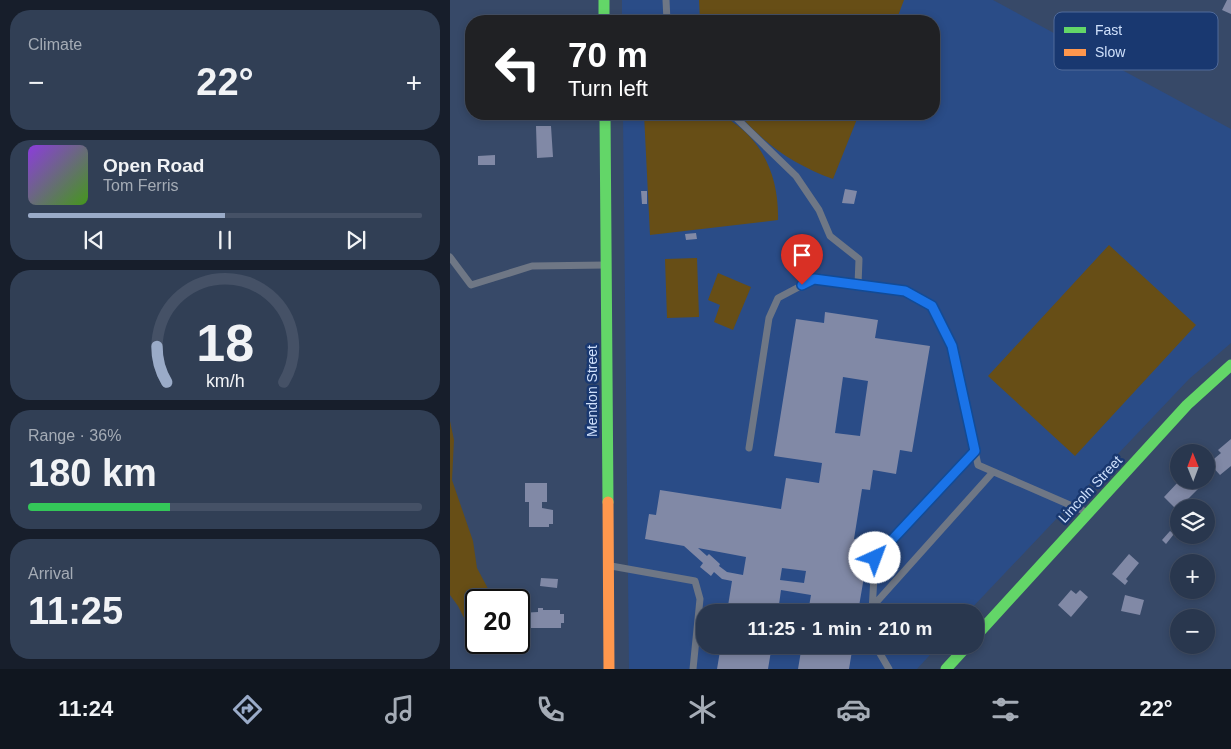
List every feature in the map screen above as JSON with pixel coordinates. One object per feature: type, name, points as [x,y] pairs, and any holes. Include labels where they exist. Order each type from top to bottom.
[{"type":"street","points":[[604,0],[604,15]]},
{"type":"street","name":"Mendon Street","points":[[605,120],[609,669]]},
{"type":"street","name":"Lincoln Street","points":[[984,627],[1188,405],[1231,365]]},
{"type":"street","points":[[946,669],[960,654]]},
{"type":"lane","points":[[666,0],[667,15]]},
{"type":"lane","points":[[738,120],[796,176],[819,210],[830,236],[859,259],[858,285]]},
{"type":"lane","points":[[450,257],[471,285],[532,266],[606,265]]},
{"type":"lane","points":[[749,448],[769,318],[778,298],[814,279],[905,291],[932,306],[952,346],[978,465],[1089,513]]},
{"type":"lane","points":[[872,604],[875,558],[975,451]]},
{"type":"lane","points":[[876,604],[993,472]]},
{"type":"lane","points":[[608,565],[695,581],[700,599],[692,669]]},
{"type":"lane","points":[[881,654],[890,669]]},
{"type":"shaded area","points":[[622,0],[993,0],[1054,33],[1054,70],[1122,70],[1231,129],[1231,343],[1189,379],[976,604],[696,604],[696,654],[931,654],[917,669],[629,669],[623,120],[940,120],[940,15],[622,15]]},
{"type":"shaded area","points":[[699,0],[904,0],[898,15],[700,15]]},
{"type":"shaded area","points":[[644,120],[730,120],[737,125],[756,144],[769,167],[776,193],[778,220],[650,235]]},
{"type":"shaded area","points":[[744,120],[857,120],[833,179],[806,167],[782,153]]},
{"type":"shaded area","points":[[1109,245],[1196,325],[1075,456],[988,376]]},
{"type":"shaded area","points":[[697,258],[699,317],[667,318],[665,259]]},
{"type":"shaded area","points":[[718,273],[751,287],[733,330],[714,322],[720,305],[708,300]]},
{"type":"shaded area","points":[[450,421],[454,440],[452,480],[473,541],[477,568],[488,589],[465,589],[465,620],[450,595]]},
{"type":"building","points":[[1227,0],[1231,0],[1231,14],[1222,10]]},
{"type":"building","points":[[536,126],[551,126],[553,157],[537,158]]},
{"type":"building","points":[[495,155],[495,165],[478,165],[478,156]]},
{"type":"building","points":[[845,189],[857,191],[854,204],[842,203]]},
{"type":"building","points":[[641,191],[647,191],[647,204],[642,204]]},
{"type":"building","points":[[696,233],[697,239],[686,240],[685,234]]},
{"type":"building","points":[[825,312],[878,320],[875,338],[930,346],[912,452],[900,450],[896,474],[873,470],[870,490],[862,489],[854,539],[870,542],[859,604],[809,604],[811,595],[781,590],[779,604],[728,604],[732,581],[722,579],[714,572],[711,576],[700,567],[703,563],[684,546],[645,539],[649,514],[656,515],[660,490],[781,509],[786,478],[819,483],[822,463],[774,456],[796,319],[824,323]],"holes":[[[843,377],[868,381],[860,436],[835,433]],[[698,548],[746,557],[743,575],[727,572],[709,554],[707,556]],[[782,568],[806,571],[804,583],[780,580]]]},
{"type":"building","points":[[1231,439],[1231,466],[1220,475],[1215,470],[1215,458],[1221,453],[1218,450]]},
{"type":"building","points":[[525,483],[547,483],[547,502],[542,502],[542,508],[553,510],[553,524],[549,524],[549,527],[529,527],[529,502],[525,502]]},
{"type":"building","points":[[1172,489],[1198,489],[1188,499],[1170,499],[1170,503],[1164,497]]},
{"type":"building","points":[[1170,531],[1170,539],[1166,544],[1162,540]]},
{"type":"building","points":[[1129,554],[1139,563],[1126,579],[1128,581],[1125,585],[1112,574]]},
{"type":"building","points":[[541,578],[558,579],[557,588],[540,586]]},
{"type":"building","points":[[1071,590],[1076,594],[1080,590],[1088,597],[1071,617],[1058,605]]},
{"type":"building","points":[[1125,595],[1144,600],[1140,615],[1121,611]]},
{"type":"building","points":[[538,608],[543,608],[543,610],[560,610],[560,614],[564,614],[564,623],[561,623],[561,628],[530,628],[530,612],[538,612]]},
{"type":"building","points":[[720,654],[770,654],[768,669],[717,669]]},
{"type":"building","points":[[800,654],[852,654],[849,669],[798,669]]},
{"type":"traffic: fast","points":[[604,0],[604,15]]},
{"type":"traffic: fast","points":[[605,120],[608,502]]},
{"type":"traffic: fast","points":[[984,627],[1187,405],[1231,365]]},
{"type":"traffic: fast","points":[[946,669],[960,654]]},
{"type":"traffic: slow","points":[[608,502],[609,669]]},
{"type":"route","points":[[802,285],[814,279],[905,291],[932,306],[952,346],[975,451],[875,558]]}]
